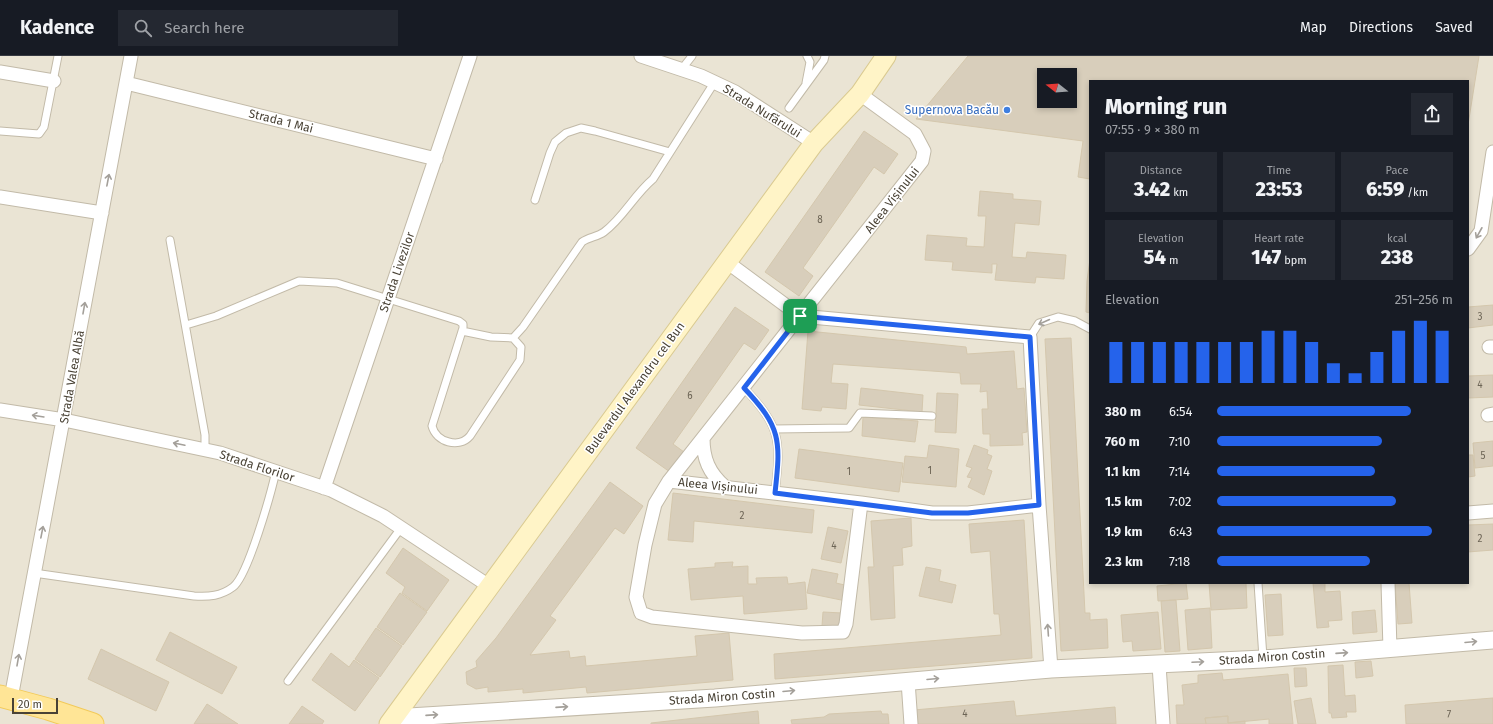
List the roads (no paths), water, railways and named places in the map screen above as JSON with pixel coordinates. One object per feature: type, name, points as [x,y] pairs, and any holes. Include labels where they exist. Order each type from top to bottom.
[{"type":"main road","name":"Bulevardul Alexandru cel Bun","points":[[391,721],[814,143],[860,94],[886,56]]},
{"type":"main road","points":[[6,697],[93,724]]},
{"type":"street","name":"Strada Valea Albă","points":[[6,697],[34,573],[64,420],[131,56]]},
{"type":"street","name":"Strada Livezilor","points":[[324,488],[470,56]]},
{"type":"street","name":"Strada Nufărului","points":[[641,56],[681,70],[735,92],[814,143]]},
{"type":"street","points":[[0,72],[54,81]]},
{"type":"street","name":"Strada 1 Mai","points":[[126,83],[436,159]]},
{"type":"street","name":"Aleea Vișinului","points":[[860,94],[915,134],[924,151],[922,161],[669,481],[655,504],[645,545],[636,597],[641,613],[652,616],[802,633],[843,632],[846,624],[861,503]]},
{"type":"street","points":[[1469,249],[1482,231],[1489,215],[1493,152]]},
{"type":"street","points":[[0,197],[102,213]]},
{"type":"street","points":[[727,262],[800,316],[1030,337],[1039,505],[1051,669]]},
{"type":"street","name":"Strada Florilor","points":[[0,410],[64,420],[220,453],[324,488],[383,516],[489,586]]},
{"type":"street","points":[[704,438],[703,450],[709,470],[715,479],[725,487]]},
{"type":"street","name":"Aleea Vișinului","points":[[669,481],[861,503],[932,513],[968,513],[1039,505]]},
{"type":"street","points":[[1469,513],[1493,511]]},
{"type":"street","points":[[1388,584],[1390,649]]},
{"type":"street","name":"Strada Miron Costin","points":[[391,721],[715,698],[1051,669],[1263,658],[1493,640]]},
{"type":"street","points":[[1159,664],[1163,724]]},
{"type":"street","points":[[908,681],[911,724]]},
{"type":"lane","points":[[0,131],[39,134],[44,127],[58,56]]},
{"type":"lane","points":[[681,70],[692,56]]},
{"type":"lane","points":[[806,84],[810,62],[807,56]]},
{"type":"lane","points":[[789,108],[824,60],[825,56]]},
{"type":"lane","points":[[513,338],[523,327],[582,242],[589,237],[604,232],[616,221],[640,190],[653,179],[714,83]]},
{"type":"lane","points":[[535,200],[555,142],[566,132],[581,128],[670,152]]},
{"type":"lane","points":[[170,240],[205,435],[205,450]]},
{"type":"lane","points":[[186,325],[216,316],[299,281],[337,283],[459,321],[463,324],[462,331],[432,426],[436,434],[451,443],[457,444],[466,441],[470,436],[520,360],[521,347],[513,338],[491,337],[462,331]]},
{"type":"lane","points":[[1030,337],[1039,323],[1058,317],[1075,321],[1089,328]]},
{"type":"lane","points":[[744,388],[767,414],[777,435],[779,456],[775,493]]},
{"type":"lane","points":[[774,429],[848,428],[860,413],[932,416]]},
{"type":"lane","points":[[34,573],[194,596],[208,597],[221,594],[234,586],[248,560],[276,472]]},
{"type":"lane","points":[[288,681],[401,528]]},
{"type":"lane","points":[[1258,584],[1263,658]]},
{"type":"place","name":"Supernova Bacău","points":[[1007,110]]}]
